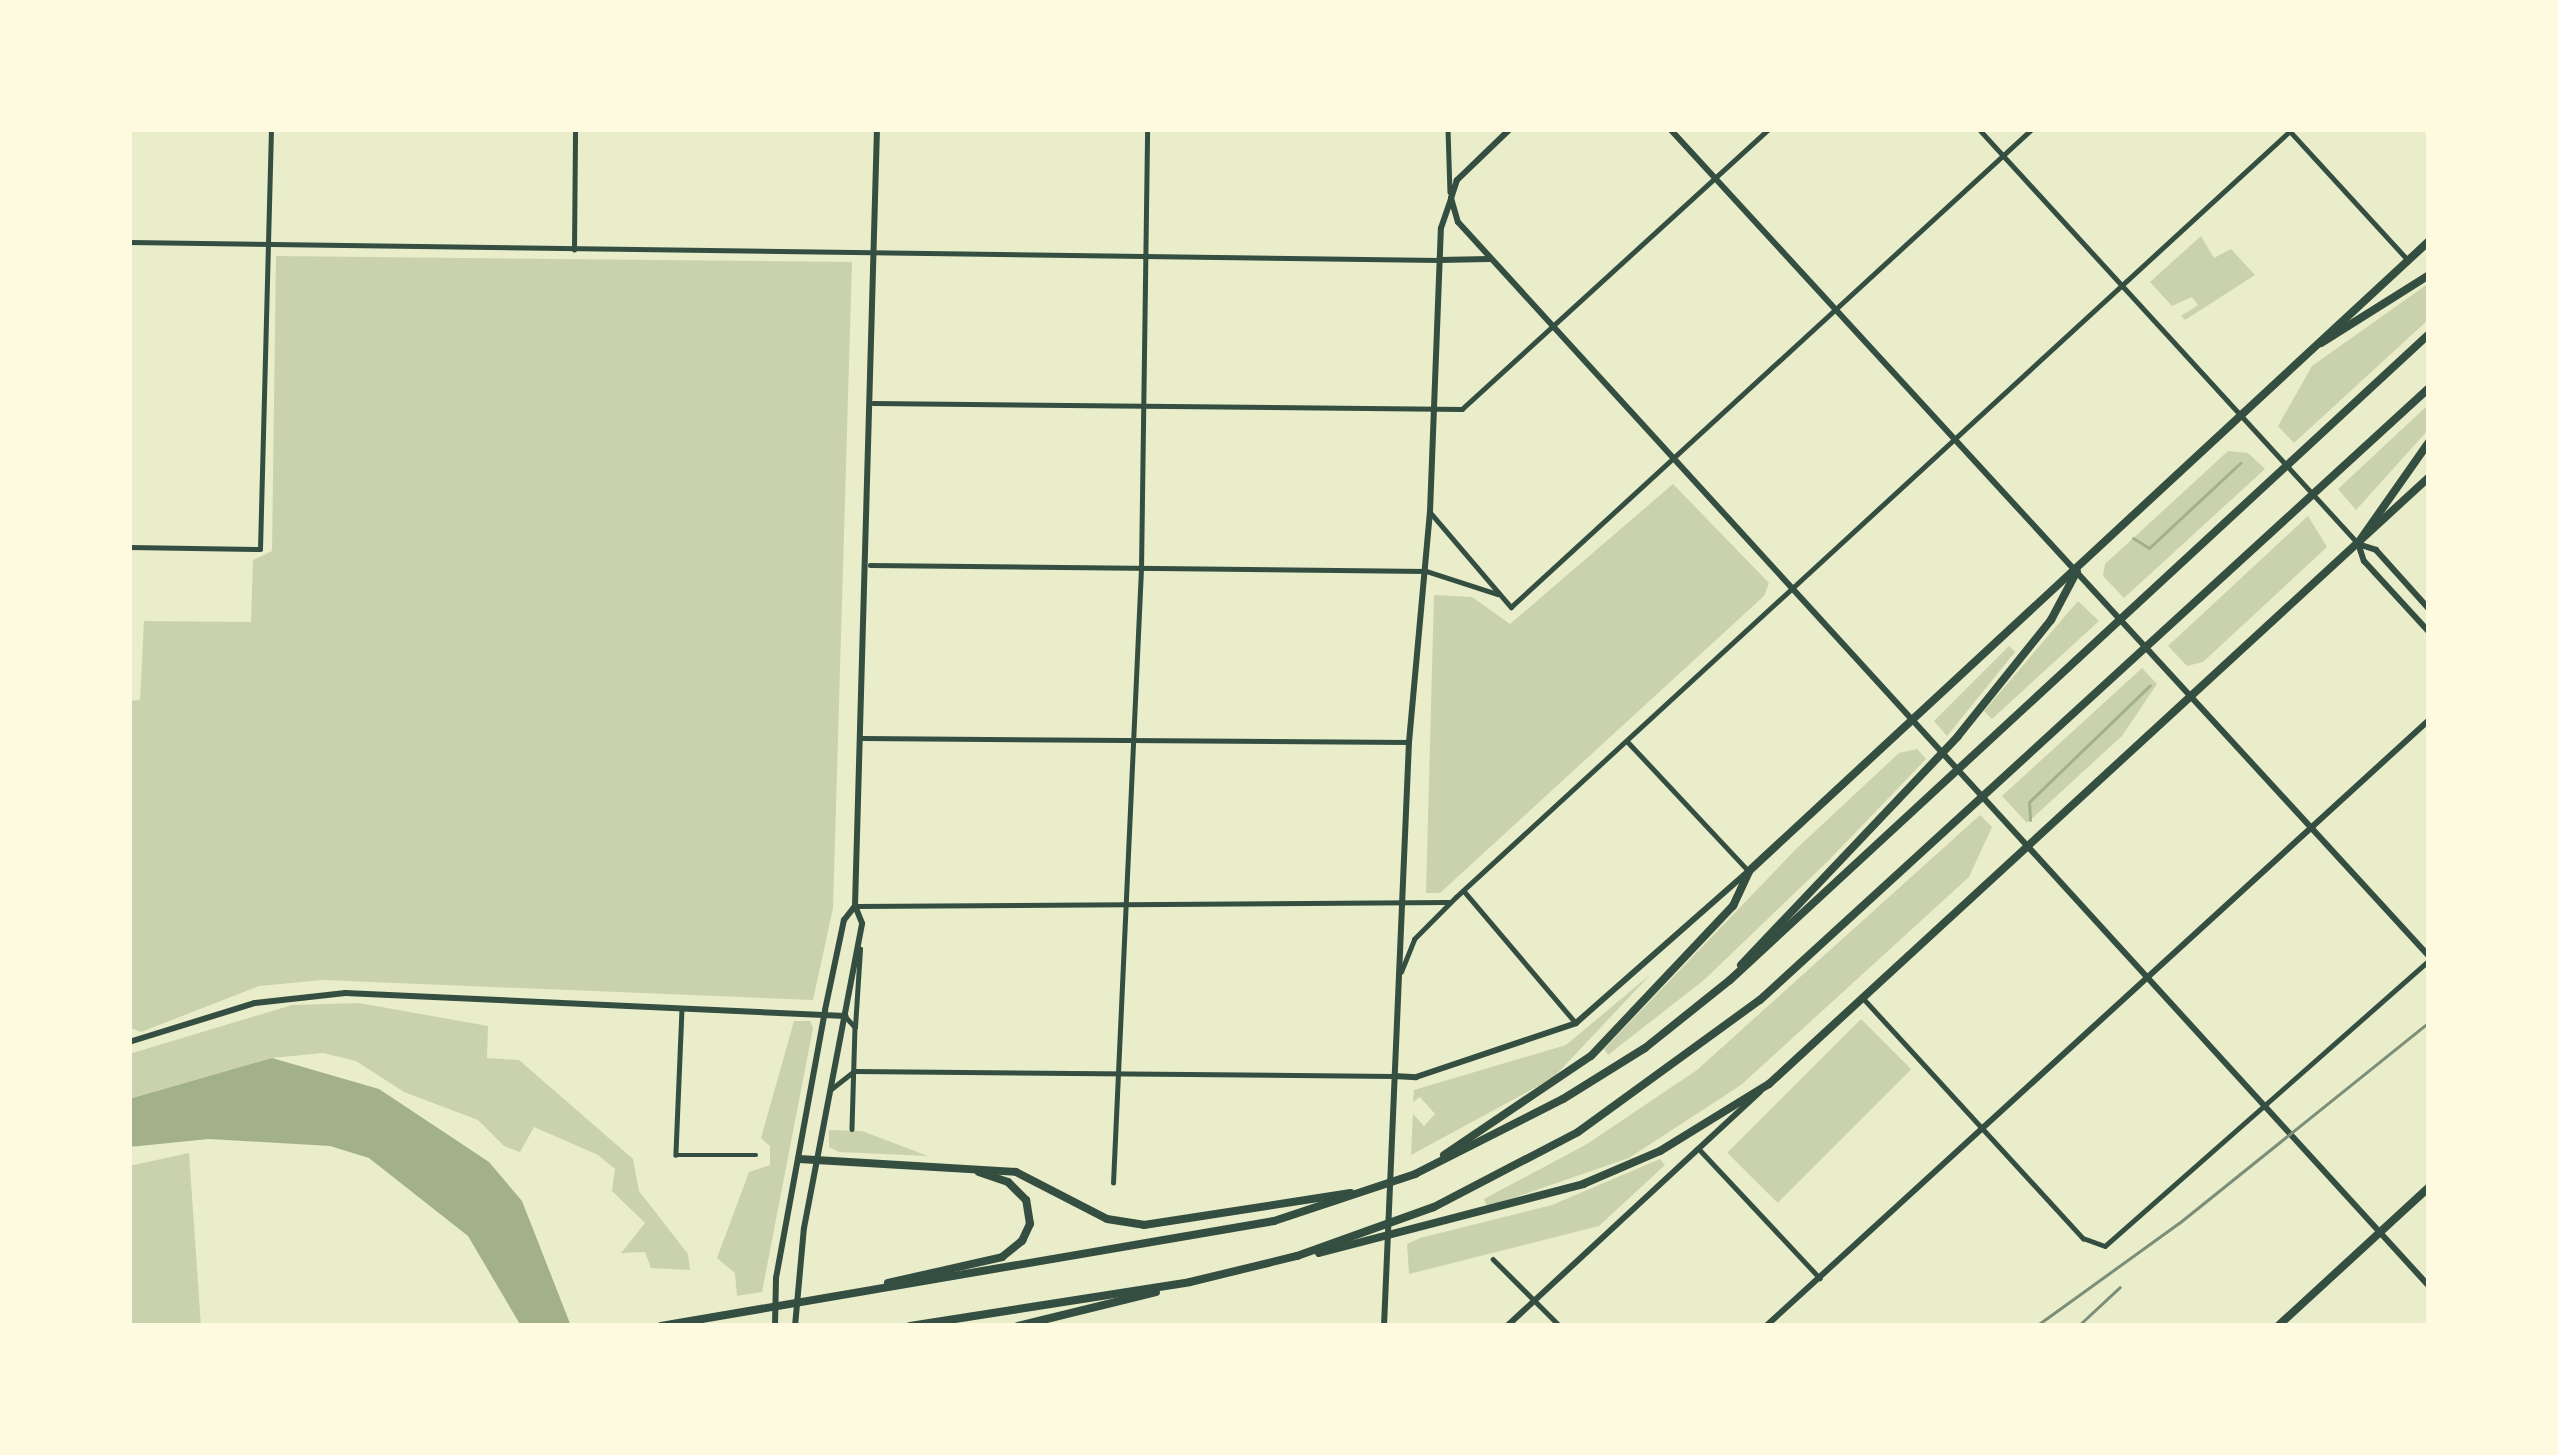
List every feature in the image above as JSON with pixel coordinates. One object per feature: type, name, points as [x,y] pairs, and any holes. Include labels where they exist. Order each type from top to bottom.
[{"type":"main road","points":[[795,1326],[815,1161],[860,936],[855,906],[870,566],[877,129]]},
{"type":"main road","points":[[1384,1326],[1409,742],[1430,512],[1439,260],[1451,198],[1468,167],[1510,129]]},
{"type":"main road","points":[[1670,129],[2429,958]]},
{"type":"main road","points":[[1451,198],[1458,222],[1551,331],[2429,1286]]},
{"type":"main road","points":[[1394,1076],[1416,1077],[1576,1023],[2077,571],[2429,242]]},
{"type":"main road","points":[[1439,260],[1490,259]]},
{"type":"main road","points":[[2321,343],[2429,275]]},
{"type":"main road","points":[[661,1326],[1274,1221],[1414,1174],[1614,1070],[1730,980],[2429,334]]},
{"type":"main road","points":[[1298,1256],[1433,1207],[1546,1152],[1707,1045],[2429,388]]},
{"type":"main road","points":[[2358,544],[2429,442]]},
{"type":"main road","points":[[1507,1326],[2429,477]]},
{"type":"main road","points":[[2358,544],[2376,550],[2429,609]]},
{"type":"main road","points":[[2358,544],[2429,632]]},
{"type":"main road","points":[[1730,980],[1757,942],[1958,736],[2051,620],[2077,571]]},
{"type":"main road","points":[[1766,1326],[2429,720]]},
{"type":"main road","points":[[1414,1174],[1591,1056],[1733,906],[1749,871]]},
{"type":"main road","points":[[775,1326],[825,1010],[844,920],[855,906]]},
{"type":"main road","points":[[129,1042],[297,995],[682,1010],[825,1010],[844,1016]]},
{"type":"main road","points":[[1018,1326],[1298,1256],[1363,1246],[1583,1184],[1660,1151],[1769,1084]]},
{"type":"main road","points":[[799,1159],[1016,1172],[1107,1220],[1144,1225],[1379,1187]]},
{"type":"main road","points":[[829,1297],[1016,1248],[1030,1224],[1026,1200],[1008,1182],[972,1170]]},
{"type":"main road","points":[[2278,1326],[2429,1187]]},
{"type":"main road","points":[[910,1326],[1190,1282]]},
{"type":"street","points":[[129,548],[260,549],[271,129]]},
{"type":"street","points":[[574,250],[575,129]]},
{"type":"street","points":[[1113,1183],[1141,569],[1147,129]]},
{"type":"street","points":[[1448,129],[1451,198]]},
{"type":"street","points":[[873,403],[1462,409],[1769,129]]},
{"type":"street","points":[[1979,129],[2358,544]]},
{"type":"street","points":[[1430,512],[1511,607],[2032,129]]},
{"type":"street","points":[[855,906],[1440,907],[1464,891],[1628,742],[2290,130],[2408,260]]},
{"type":"street","points":[[129,242],[1439,260]]},
{"type":"street","points":[[870,566],[1426,571],[1502,596]]},
{"type":"street","points":[[862,737],[1409,742]]},
{"type":"street","points":[[1628,742],[1749,871]]},
{"type":"street","points":[[1464,891],[1576,1023]]},
{"type":"street","points":[[1400,974],[1414,939],[1456,897]]},
{"type":"street","points":[[852,1129],[860,936]]},
{"type":"street","points":[[1863,998],[2096,1246],[2141,1220],[2429,958]]},
{"type":"street","points":[[682,1010],[676,1155],[756,1155]]},
{"type":"street","points":[[844,1016],[855,1027]]},
{"type":"street","points":[[829,1090],[854,1071],[1394,1076]]},
{"type":"street","points":[[1701,1151],[1820,1278]]},
{"type":"street","points":[[1493,1259],[1560,1326]]},
{"type":"shaded area","points":[[2201,236],[2214,258],[2231,249],[2255,275],[2185,320],[2181,316],[2198,305],[2192,297],[2172,306],[2150,282]]},
{"type":"shaded area","points":[[276,256],[852,262],[833,908],[813,1000],[323,980],[259,986],[141,1032],[129,1027],[129,701],[140,700],[144,621],[251,622],[253,560],[272,551]]},
{"type":"shaded area","points":[[2429,283],[2429,319],[2294,443],[2278,426],[2312,366]]},
{"type":"shaded area","points":[[2429,404],[2429,429],[2356,510],[2338,489]]},
{"type":"shaded area","points":[[2228,451],[2248,453],[2265,469],[2124,598],[2103,576],[2105,564]]},
{"type":"shaded area","points":[[1673,484],[1769,583],[1764,596],[1440,893],[1426,893],[1434,595],[1472,597],[1510,624]]},
{"type":"shaded area","points":[[2308,516],[2327,547],[2203,662],[2187,666],[2168,646]]},
{"type":"shaded area","points":[[2078,601],[2099,621],[1992,719],[1984,711]]},
{"type":"shaded area","points":[[2009,646],[2015,652],[1947,736],[1934,721]]},
{"type":"shaded area","points":[[2142,668],[2157,684],[2122,736],[2027,823],[2002,796]]},
{"type":"shaded area","points":[[1917,749],[1926,759],[1828,861],[1704,980],[1608,1055],[1604,1049],[1796,849],[1899,753]]},
{"type":"shaded area","points":[[1980,815],[1992,827],[1969,877],[1741,1085],[1629,1158],[1487,1207],[1484,1199],[1587,1144],[1697,1070]]},
{"type":"shaded area","points":[[1651,974],[1553,1078],[1411,1155],[1413,1114],[1424,1126],[1435,1114],[1420,1097],[1413,1102],[1414,1090],[1566,1045]]},
{"type":"shaded area","points":[[359,1003],[488,1026],[487,1058],[519,1060],[633,1159],[639,1191],[688,1254],[690,1270],[651,1268],[645,1252],[621,1253],[645,1223],[612,1191],[615,1169],[598,1155],[534,1127],[520,1152],[504,1146],[478,1120],[404,1092],[356,1061],[323,1053],[272,1058],[129,1099],[129,1054],[292,1005]]},
{"type":"shaded area","points":[[1861,1019],[1911,1069],[1778,1203],[1727,1153]]},
{"type":"shaded area","points":[[794,1021],[810,1021],[813,1028],[762,1292],[737,1296],[735,1273],[717,1258],[749,1172],[770,1165],[770,1146],[761,1138]]},
{"type":"shaded area","points":[[272,1058],[379,1089],[489,1162],[522,1201],[571,1326],[521,1326],[468,1236],[369,1158],[330,1146],[209,1139],[129,1147],[129,1099]]},
{"type":"shaded area","points":[[829,1130],[862,1131],[928,1156],[839,1152],[829,1147]]},
{"type":"shaded area","points":[[189,1153],[201,1326],[129,1326],[129,1166]]},
{"type":"shaded area","points":[[1660,1159],[1665,1165],[1599,1226],[1409,1274],[1407,1244],[1420,1238],[1552,1205]]},
{"type":"waterway","points":[[2133,538],[2149,548],[2240,463]]},
{"type":"waterway","points":[[2030,820],[2029,802],[2150,685]]},
{"type":"railway","points":[[2036,1326],[2179,1223],[2429,1022]]},
{"type":"railway","points":[[2078,1326],[2120,1287]]}]
